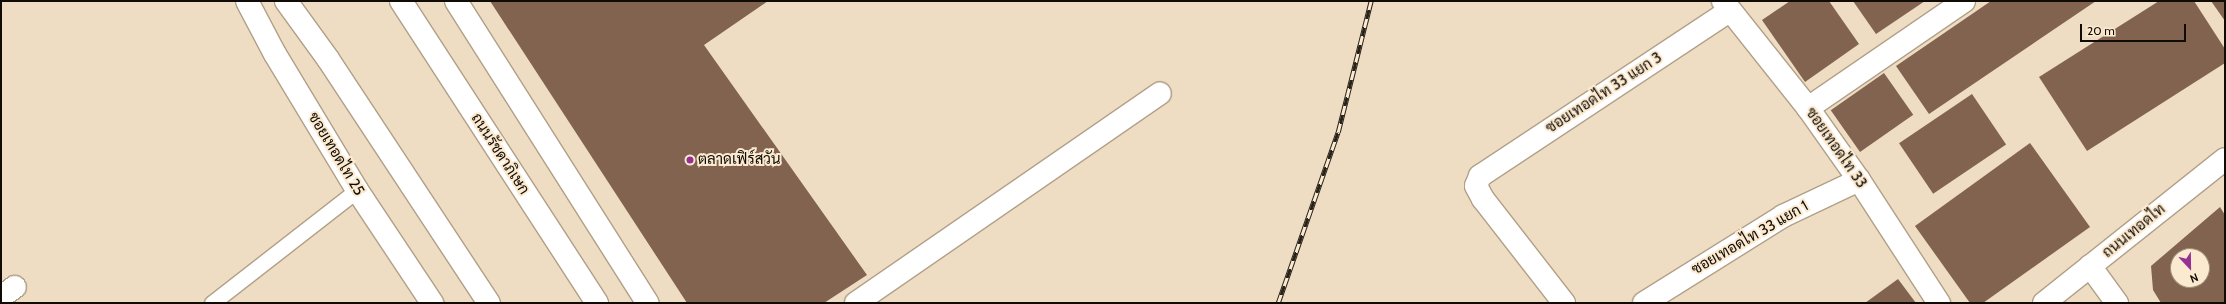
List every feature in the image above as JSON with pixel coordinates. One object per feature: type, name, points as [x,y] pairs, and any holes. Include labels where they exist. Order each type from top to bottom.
[{"type":"main road","name":"ซอยเทอดไท 25","points":[[247,1],[275,54],[357,190],[432,303]]},
{"type":"main road","points":[[286,1],[328,59],[489,303]]},
{"type":"main road","points":[[301,1],[328,59]]},
{"type":"main road","points":[[456,1],[648,303]]},
{"type":"main road","points":[[1808,108],[1964,1]]},
{"type":"main road","name":"ถนนรัชดาภิเษก","points":[[401,2],[597,303]]},
{"type":"main road","name":"ซอยเทอดไท 33","points":[[1726,6],[1808,108],[1859,180],[1940,303]]},
{"type":"main road","name":"ซอยเทอดไท 33 แยก 3","points":[[1564,303],[1483,199],[1476,186],[1480,176],[1726,6]]},
{"type":"main road","points":[[856,303],[1160,93]]},
{"type":"main road","name":"ถนนเทอดไท","points":[[2044,303],[2225,159]]},
{"type":"main road","name":"ซอยเทอดไท 33 แยก 1","points":[[1644,303],[1783,216],[1859,180]]},
{"type":"main road","points":[[2090,266],[2117,303]]},
{"type":"lane","points":[[212,303],[357,190]]},
{"type":"building","name":"ตลาดเฟิร์สวัน","points":[[490,1],[768,1],[704,45],[867,275],[824,303],[687,303]]},
{"type":"building","points":[[1790,1],[1829,1],[1859,44],[1805,82],[1762,20]]},
{"type":"building","points":[[1853,1],[1925,1],[1876,34]]},
{"type":"building","points":[[1991,1],[2096,1],[1929,114],[1896,66]]},
{"type":"building","points":[[2159,1],[2194,1],[2225,49],[2225,63],[2087,151],[2039,77]]},
{"type":"building","points":[[2211,1],[2225,1],[2225,21]]},
{"type":"building","points":[[1884,73],[1913,115],[1860,152],[1831,110]]},
{"type":"building","points":[[1972,94],[2006,145],[1933,194],[1899,143]]},
{"type":"building","points":[[2030,143],[2090,227],[1983,303],[1970,303],[1915,226]]},
{"type":"building","points":[[2220,207],[2225,215],[2225,303],[2161,303],[2153,290],[2151,266],[2170,250],[2170,288],[2210,288],[2210,248],[2172,248]]},
{"type":"building","points":[[1898,279],[1916,303],[1865,303]]},
{"type":"railway","points":[[1278,303],[1338,132],[1371,1]]},
{"type":"place","name":"ตลาดเฟิร์สวัน","points":[[690,160]]}]
